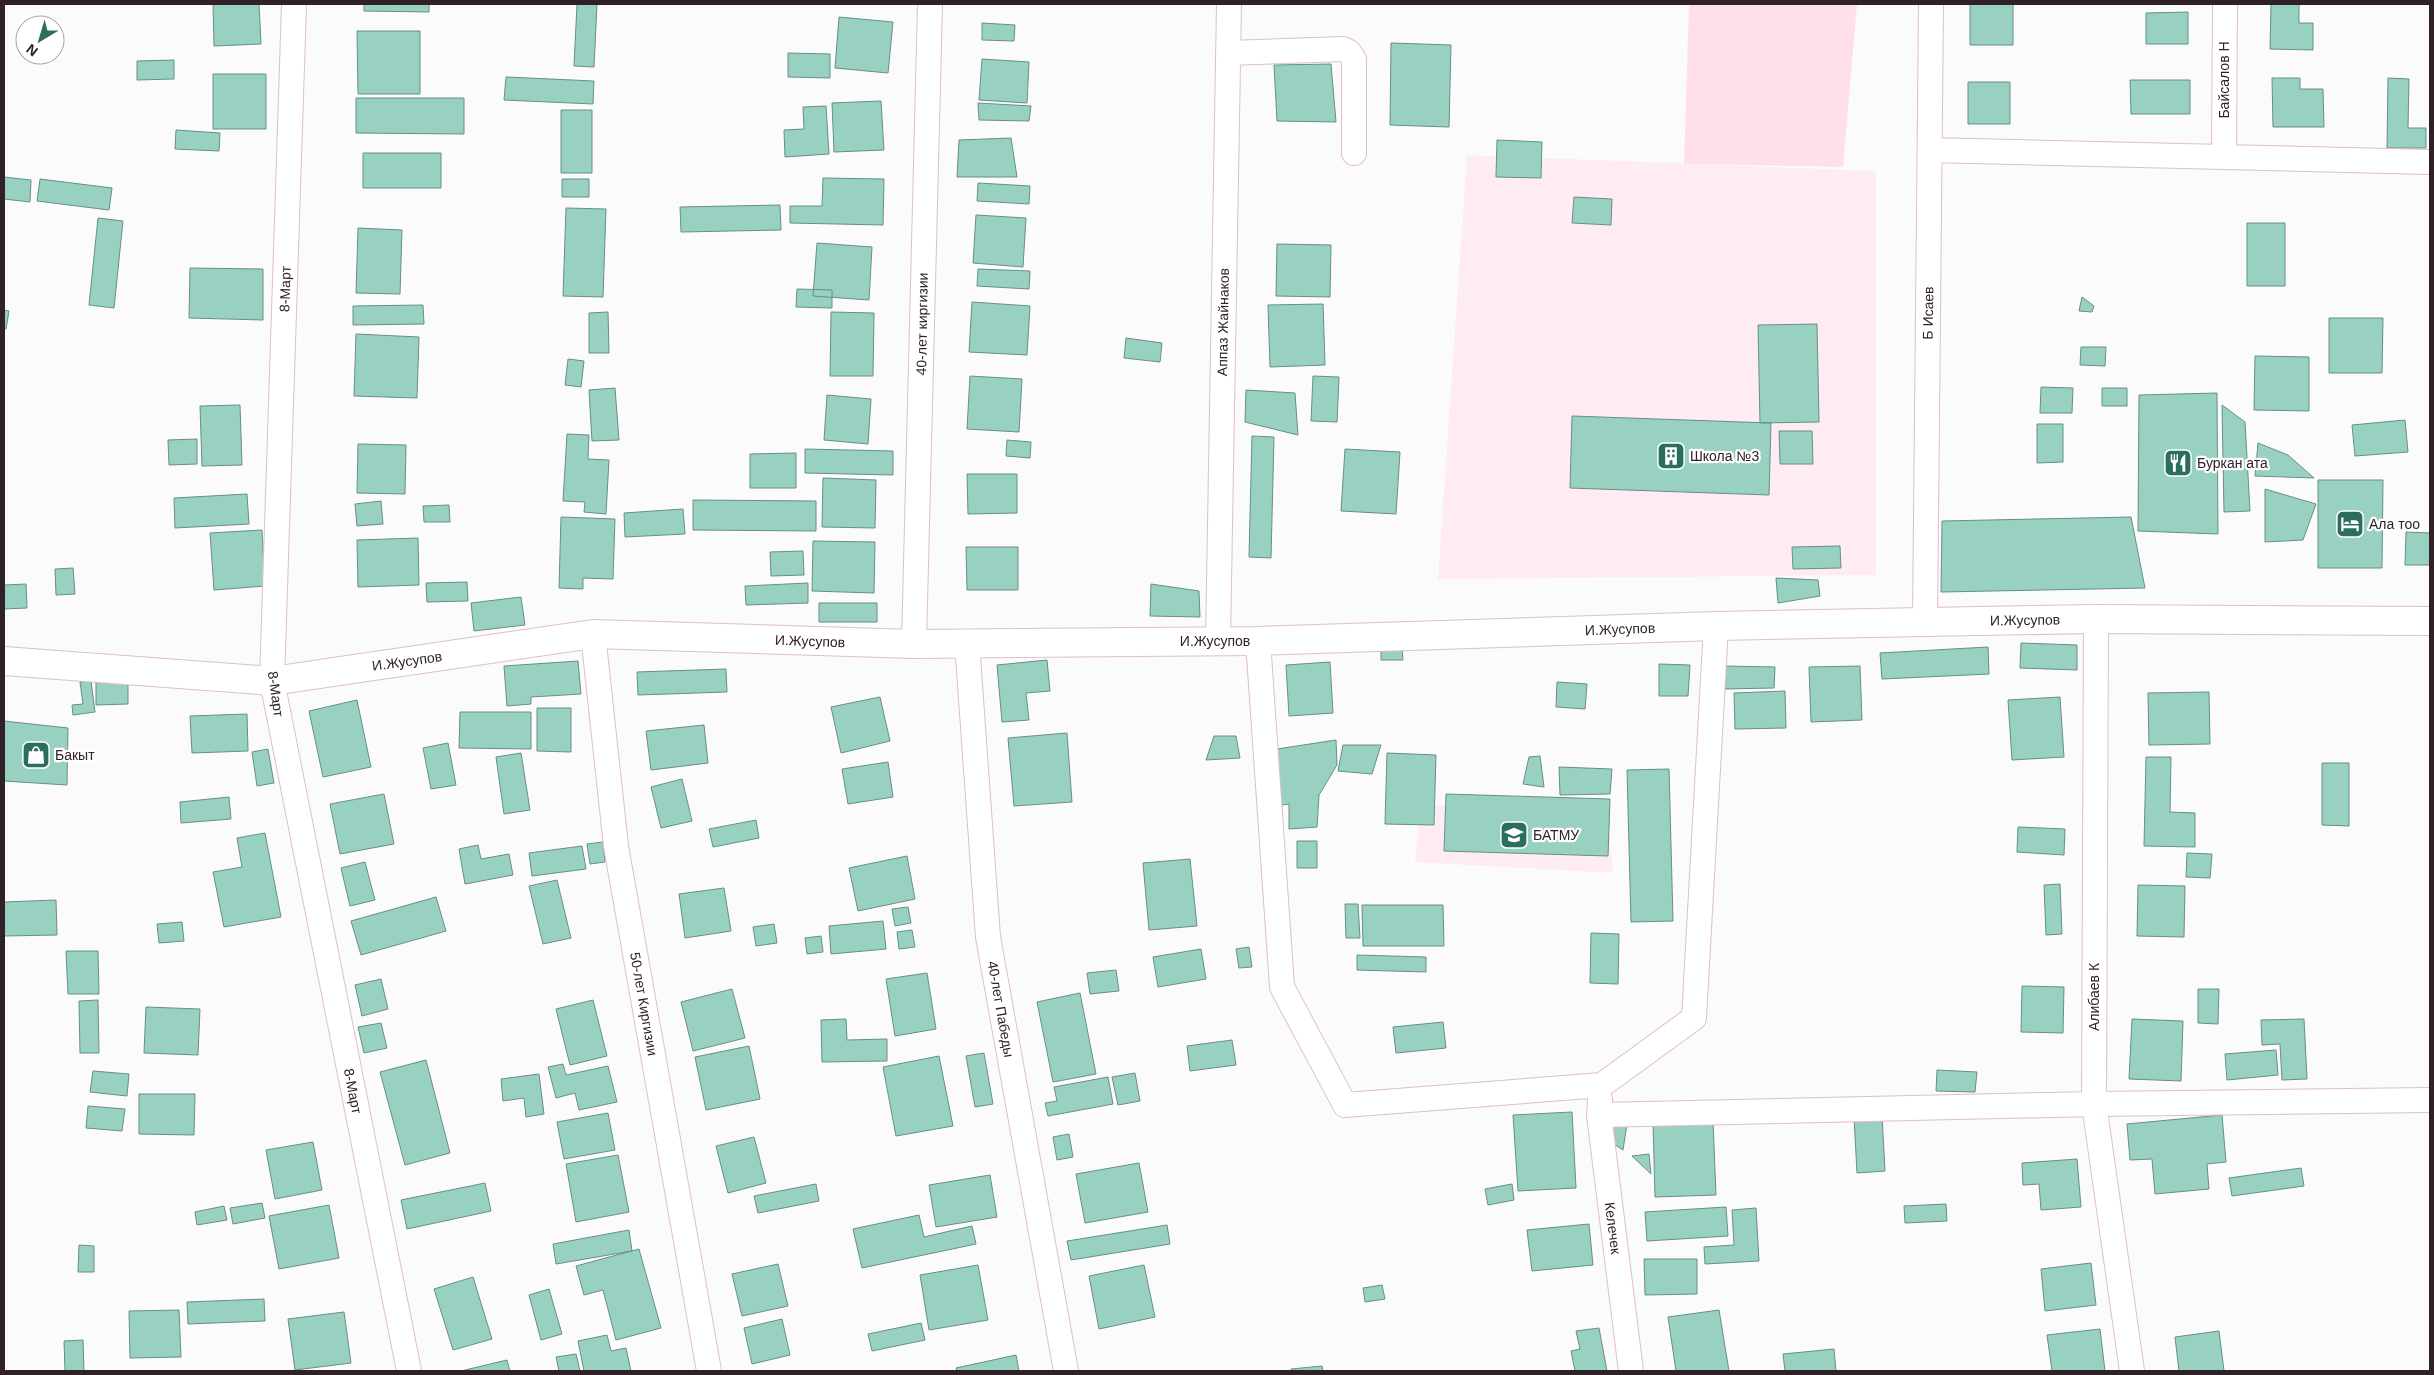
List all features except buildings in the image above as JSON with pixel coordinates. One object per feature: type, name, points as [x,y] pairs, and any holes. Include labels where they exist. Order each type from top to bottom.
[{"type":"street","name":"8-Март","points":[[294,4],[272,681],[409,1371]]},
{"type":"street","name":"40-лет киргизии","points":[[914,644],[930,4]]},
{"type":"street","name":"Аппаз Жайнаков","points":[[1218,641],[1229,4]]},
{"type":"street","name":"Б Исаев","points":[[1926,622],[1931,4]]},
{"type":"street","name":"Байсалов Н","points":[[2224,157],[2225,4]]},
{"type":"street","points":[[1228,53],[1343,49],[1349,52],[1354,59],[1354,153]]},
{"type":"street","points":[[1930,150],[2430,162]]},
{"type":"street","name":"И.Жусупов","points":[[4,661],[272,681],[592,634],[914,644],[1258,641],[1716,626],[2096,619],[2430,621]]},
{"type":"street","name":"Алибаев К","points":[[2096,619],[2094,1104],[2132,1371]]},
{"type":"street","points":[[1258,641],[1282,987],[1345,1105],[1602,1085],[1694,1018],[1716,626]]},
{"type":"street","name":"50-лет Киргизии","points":[[592,634],[616,846],[709,1371]]},
{"type":"street","name":"40-лет Пабеды","points":[[967,643],[988,936],[1066,1371]]},
{"type":"street","name":"Келечек","points":[[1602,1085],[1599,1115],[1631,1371]]},
{"type":"street","points":[[1599,1115],[2094,1104],[2430,1100]]},
{"type":"shaded area","points":[[1689,4],[1857,4],[1843,167],[1684,164]]},
{"type":"shaded area","points":[[1467,155],[1876,171],[1876,575],[1438,579]]},
{"type":"shaded area","name":"БАТМУ","points":[[1421,805],[1607,807],[1613,873],[1415,862]]},
{"type":"place","name":"Школа №3","points":[[1671,456]]},
{"type":"place","name":"Буркан ата","points":[[2178,463]]},
{"type":"place","name":"Ала тоо","points":[[2350,524]]},
{"type":"place","name":"Бакыт","points":[[36,755]]},
{"type":"place","name":"БАТМУ","points":[[1514,835]]}]
